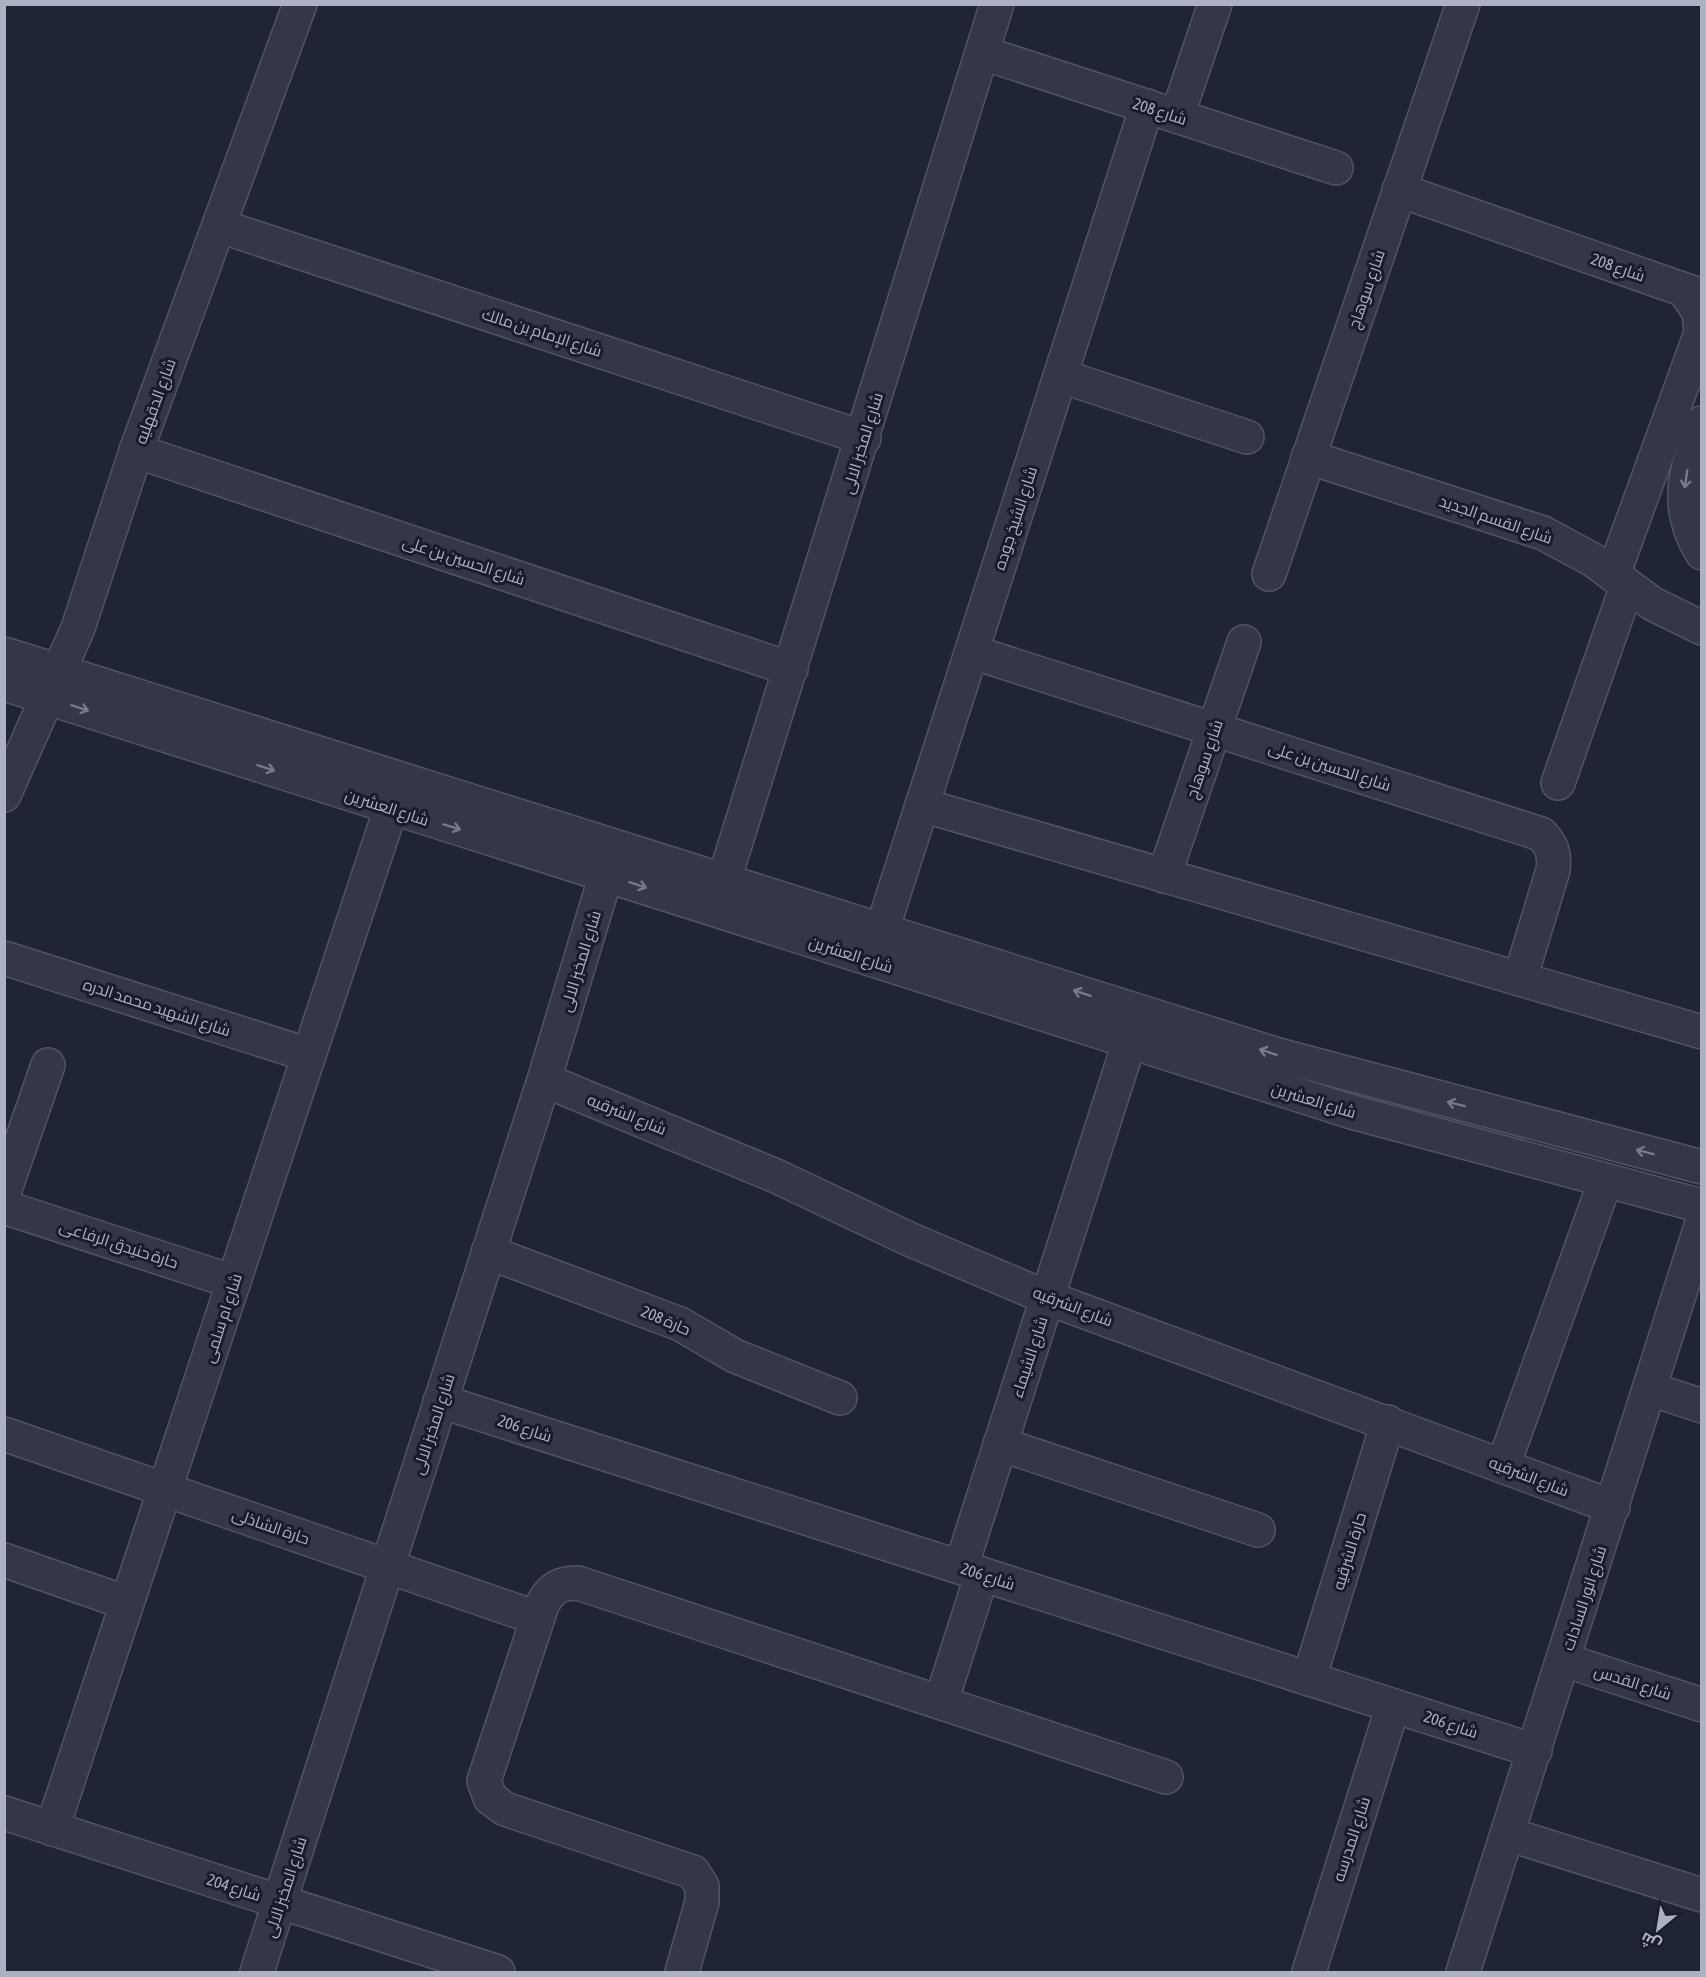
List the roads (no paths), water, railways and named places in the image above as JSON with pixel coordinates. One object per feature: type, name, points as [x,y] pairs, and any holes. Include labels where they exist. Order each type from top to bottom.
[{"type":"street","name":"شارع الدقهليه","points":[[4,795],[54,685],[94,583],[136,451],[300,4]]},
{"type":"street","name":"شارع المخبز الالى","points":[[724,880],[998,4]]},
{"type":"street","name":"شارع الشيخ جوده","points":[[882,930],[1060,376],[1162,111],[1215,4]]},
{"type":"street","name":"شارع سوهاج","points":[[1269,574],[1463,4]]},
{"type":"street","name":"شارع 208","points":[[983,53],[1336,168]]},
{"type":"street","name":"شارع 208","points":[[1399,190],[1693,293]]},
{"type":"street","name":"شارع الإمام بن مالك","points":[[220,225],[864,438]]},
{"type":"street","points":[[1558,783],[1620,580],[1701,333],[1699,312],[1693,293]]},
{"type":"street","points":[[1060,376],[1247,436]]},
{"type":"street","points":[[1701,423],[1684,477],[1684,503],[1689,528],[1701,554]]},
{"type":"street","name":"شارع الحسين بن على","points":[[136,451],[791,669]]},
{"type":"street","name":"شارع القسم الجديد","points":[[1308,457],[1543,533],[1593,560],[1653,604],[1701,628]]},
{"type":"street","name":"شارع سوهاج","points":[[1164,876],[1244,642]]},
{"type":"street","name":"شارع الحسين بن على","points":[[972,652],[1541,834],[1551,844],[1555,856],[1554,870],[1520,979]]},
{"type":"street","name":"شارع العشرين","points":[[4,654],[54,685],[391,808],[1129,1043],[1384,1121],[1701,1206]]},
{"type":"street","name":"شارع العشرين","points":[[4,684],[54,685],[724,880],[1278,1055],[1701,1167]]},
{"type":"street","points":[[922,805],[1701,1032]]},
{"type":"street","name":"شارع ام سلمى","points":[[52,1829],[391,808]]},
{"type":"street","name":"شارع المخبز الالى","points":[[257,1972],[544,1080],[606,875]]},
{"type":"street","name":"شارع الشهيد محمد الدره","points":[[4,958],[309,1055]]},
{"type":"street","name":"شارع الشيماء","points":[[941,1702],[1000,1444],[1129,1043]]},
{"type":"street","points":[[4,1192],[48,1065]]},
{"type":"street","name":"شارع الشرقيه","points":[[544,1080],[776,1176],[909,1239],[1048,1298],[1388,1422],[1612,1507]]},
{"type":"street","points":[[1503,1466],[1605,1182]]},
{"type":"street","name":"حارة حنيدق الرفاعى","points":[[4,1207],[234,1282]]},
{"type":"street","name":"شارع انور السادات","points":[[1463,1972],[1535,1752],[1701,1223]]},
{"type":"street","name":"حارة 208","points":[[488,1252],[673,1321],[735,1356],[840,1398]]},
{"type":"street","points":[[1650,1389],[1701,1406]]},
{"type":"street","name":"شارع 206","points":[[440,1401],[1535,1752]]},
{"type":"street","name":"حارة الشرقيه","points":[[1309,1679],[1388,1422]]},
{"type":"street","name":"حارة الشاذلى","points":[[4,1434],[537,1618]]},
{"type":"street","points":[[1000,1444],[1258,1530]]},
{"type":"street","points":[[4,1560],[127,1603]]},
{"type":"street","points":[[682,1972],[702,1902],[702,1886],[693,1872],[505,1809],[490,1798],[484,1781],[537,1618],[549,1591],[563,1583],[578,1583],[1166,1777]]},
{"type":"street","name":"شارع القدس","points":[[1564,1660],[1701,1705]]},
{"type":"street","name":"شارع المدرسه","points":[[1309,1972],[1394,1706]]},
{"type":"street","name":"شارع 204","points":[[4,1813],[498,1972]]},
{"type":"street","points":[[1508,1834],[1701,1895]]}]
